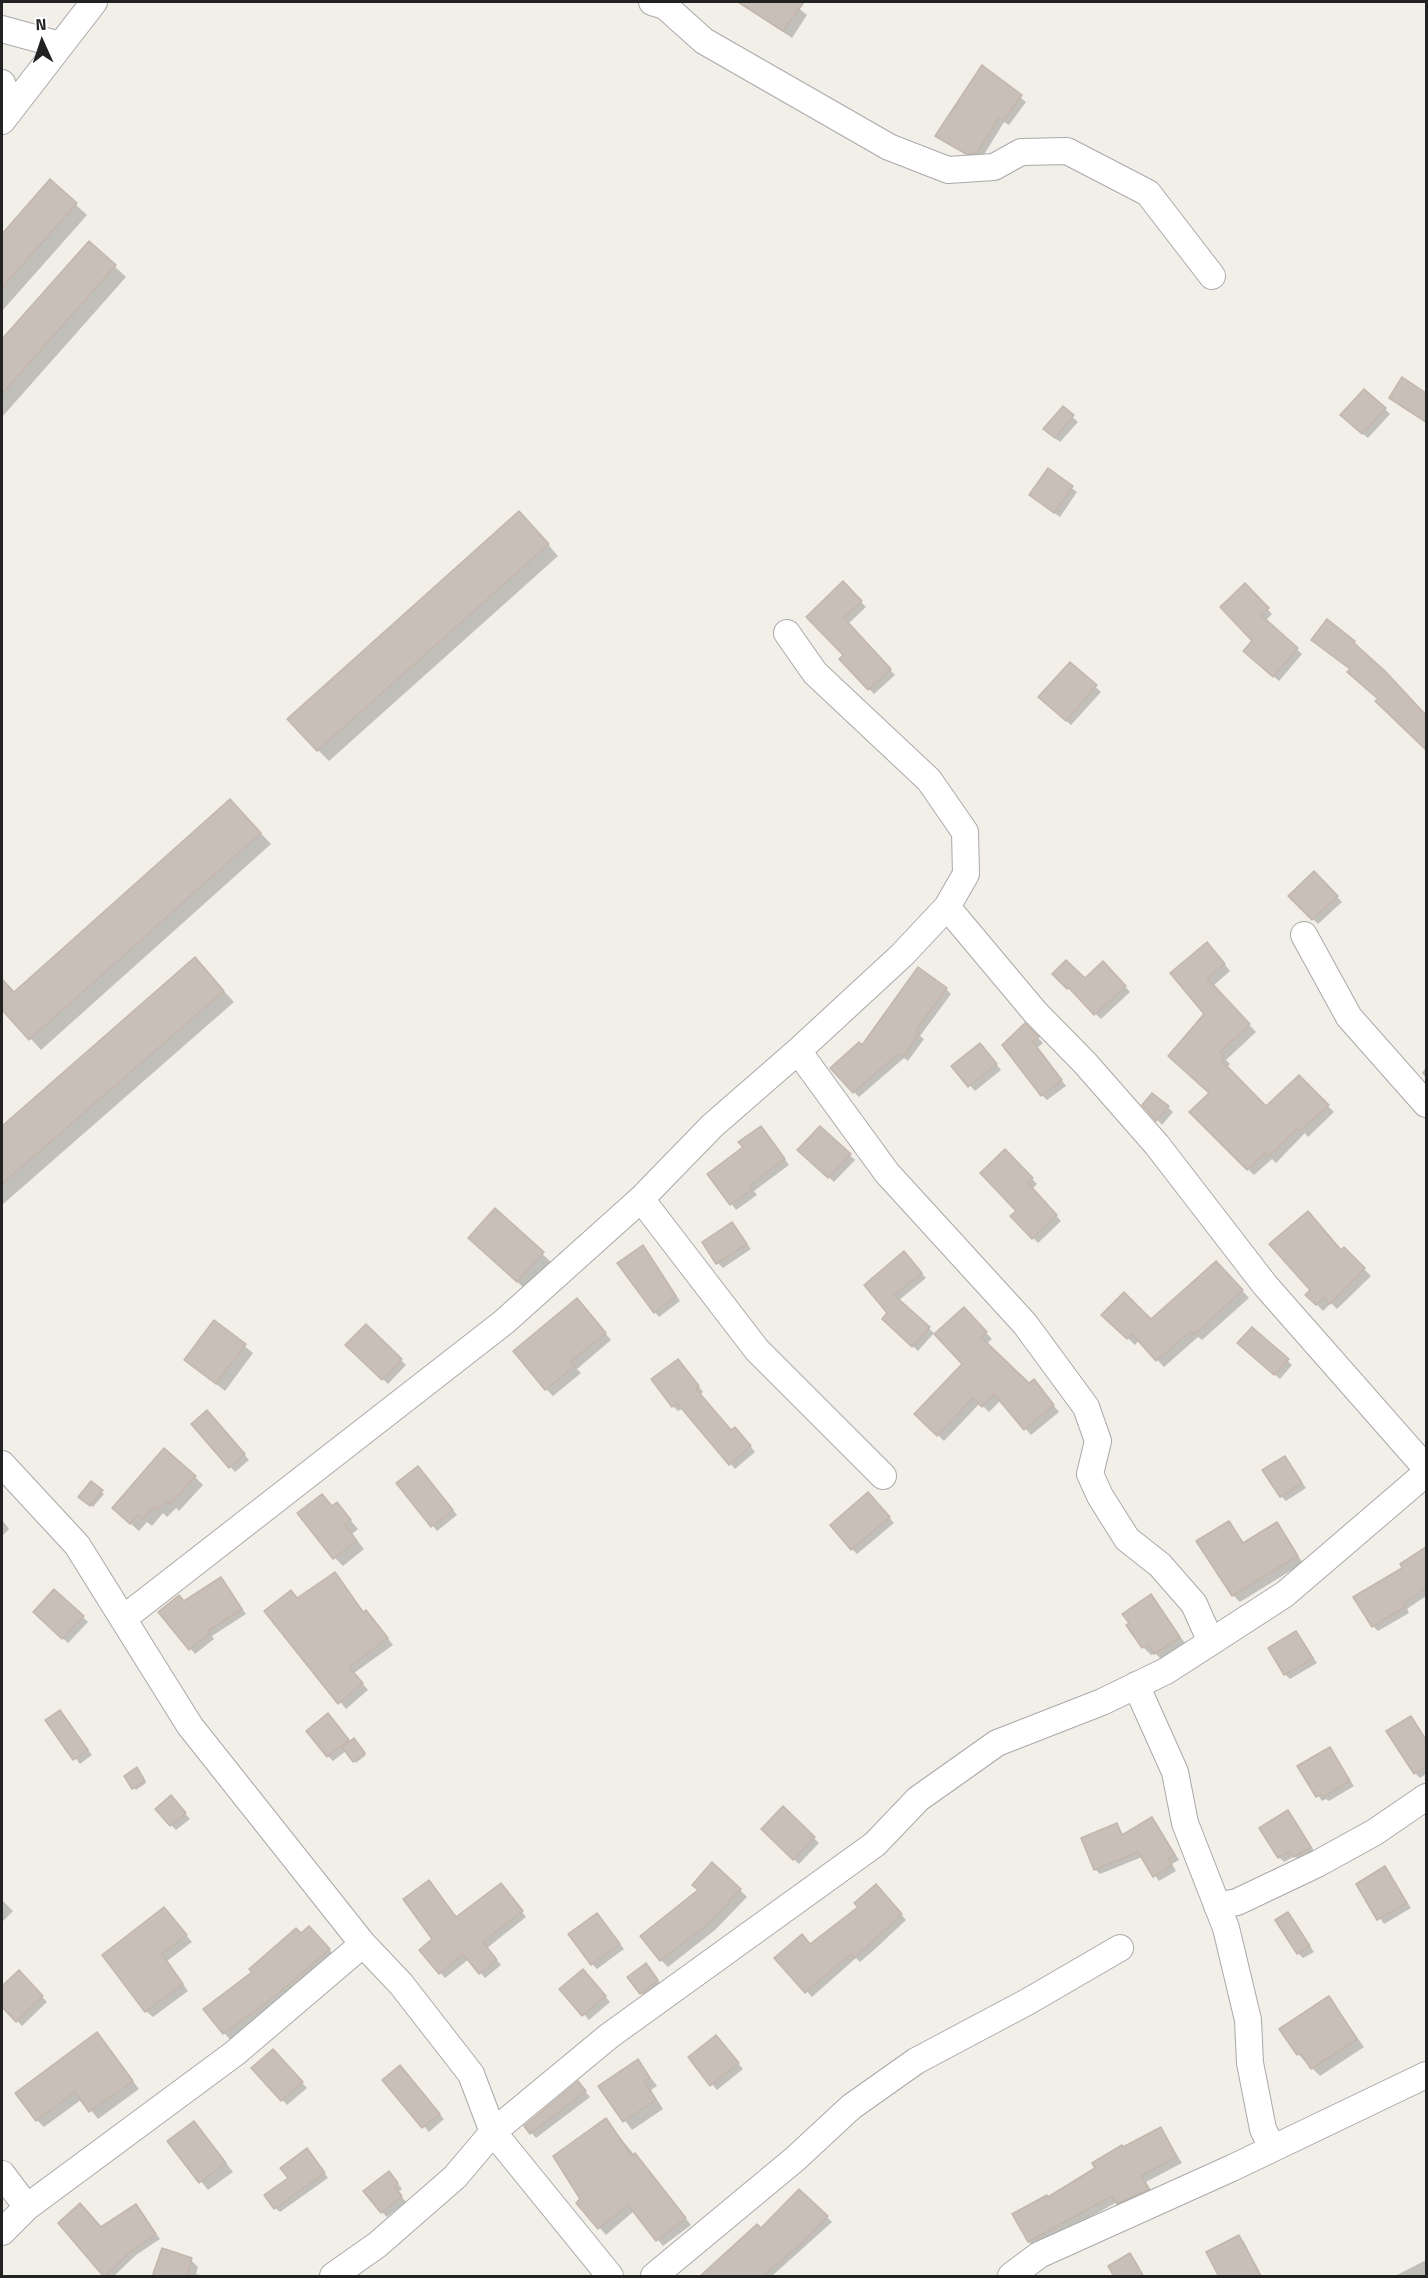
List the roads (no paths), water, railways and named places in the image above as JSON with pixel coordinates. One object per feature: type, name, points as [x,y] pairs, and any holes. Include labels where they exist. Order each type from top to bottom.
[{"type":"street","points":[[6,114],[94,2]]},
{"type":"street","points":[[651,2],[665,6],[704,41],[890,147],[948,170],[994,167],[1022,152],[1067,151],[1148,193],[1212,276]]},
{"type":"street","points":[[2,28],[60,45]]},
{"type":"street","points":[[2,83],[6,114]]},
{"type":"street","points":[[124,1618],[504,1322],[641,1199],[712,1126],[798,1052],[902,955],[947,907],[966,874],[965,832],[929,780],[815,673],[787,633]]},
{"type":"street","points":[[333,2277],[377,2245],[455,2177],[493,2132],[609,2036],[875,1844],[918,1799],[997,1743],[1166,1671],[1211,1642],[1285,1594],[1426,1471],[1265,1285],[1156,1146],[1085,1063],[1035,1012],[947,907]]},
{"type":"street","points":[[1304,934],[1349,1017],[1426,1104]]},
{"type":"street","points":[[798,1052],[887,1173],[1025,1324],[1086,1407],[1098,1441],[1090,1474],[1100,1496],[1127,1539],[1160,1565],[1194,1604],[1211,1642]]},
{"type":"street","points":[[641,1199],[757,1350],[883,1476]]},
{"type":"street","points":[[2,1464],[77,1545],[190,1726],[363,1944],[401,1984],[471,2074],[493,2132],[610,2277]]},
{"type":"street","points":[[1136,1685],[1175,1772],[1185,1823],[1217,1906],[1239,1974],[1248,2020],[1250,2063],[1263,2129],[1272,2148]]},
{"type":"street","points":[[1217,1906],[1237,1902],[1317,1864],[1375,1832],[1426,1797]]},
{"type":"street","points":[[2,2232],[27,2207],[235,2053],[363,1944]]},
{"type":"street","points":[[654,2277],[795,2159],[851,2107],[916,2061],[1027,2002],[1120,1948]]},
{"type":"street","points":[[1011,2277],[1039,2254],[1426,2075]]},
{"type":"street","points":[[2,2174],[27,2207]]}]
